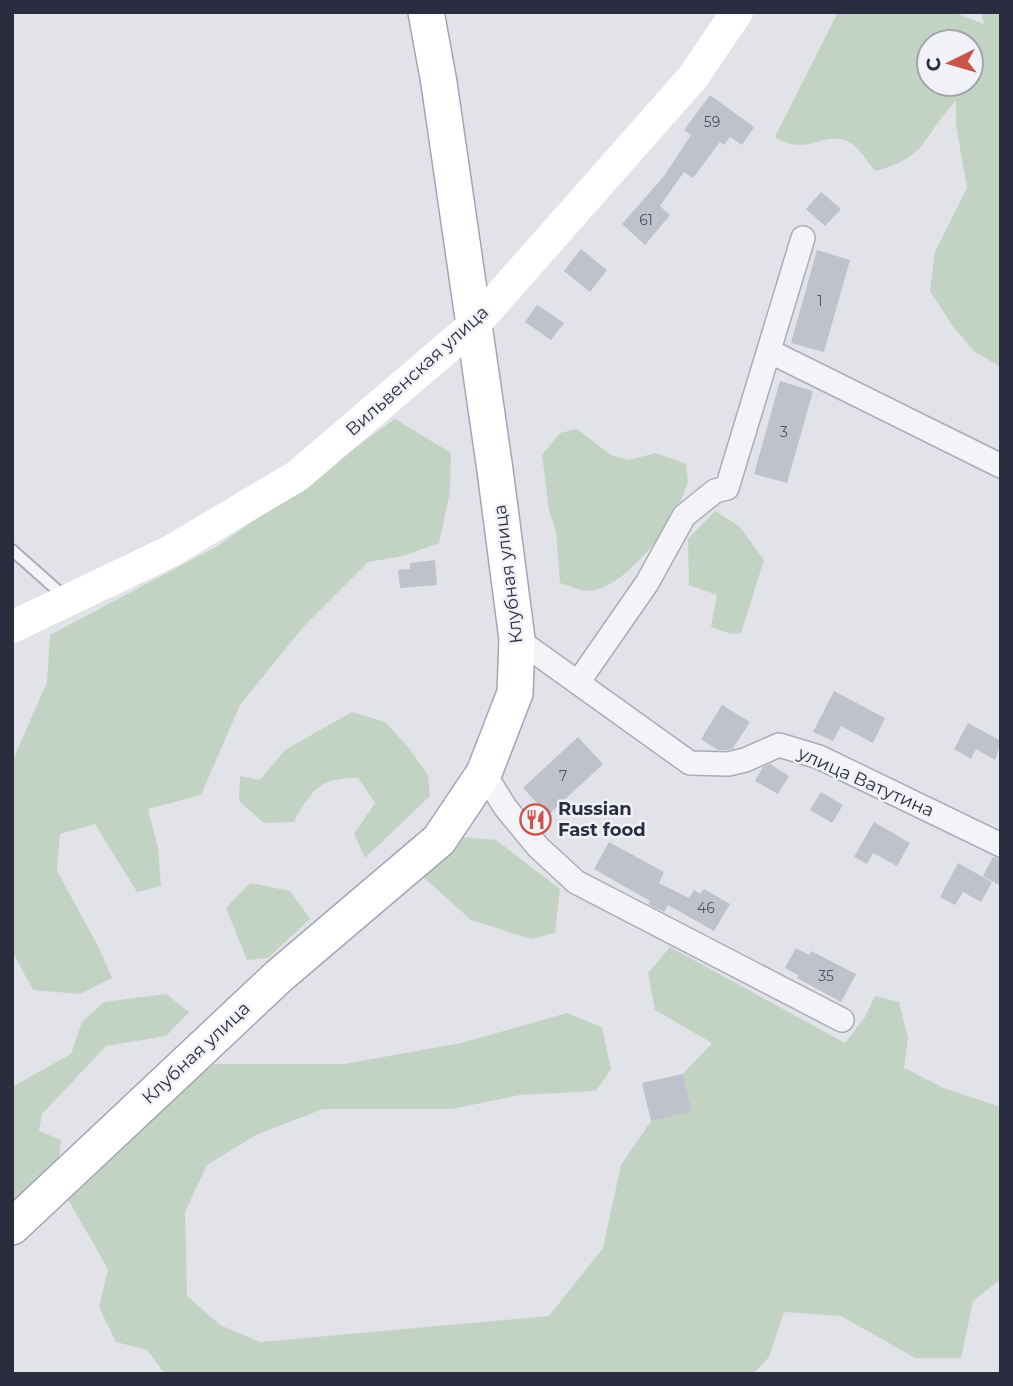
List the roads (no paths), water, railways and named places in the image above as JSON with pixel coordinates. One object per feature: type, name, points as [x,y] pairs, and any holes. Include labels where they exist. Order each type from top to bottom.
[{"type":"main road","name":"Клубная улица","points":[[15,1219],[279,976],[439,840],[484,774],[515,693],[517,639],[474,324],[426,12]]},
{"type":"street","name":"Вильвенская улица","points":[[12,627],[171,551],[297,476],[474,324],[693,78],[737,12]]},
{"type":"street","points":[[579,681],[647,583],[684,516],[715,491],[727,488],[803,238]]},
{"type":"street","points":[[769,351],[1001,466]]},
{"type":"street","name":"улица Ватутина","points":[[517,639],[690,763],[728,764],[745,760],[779,745],[819,757],[1001,845]]},
{"type":"street","points":[[484,774],[505,807],[538,847],[576,882],[842,1020]]},
{"type":"lane","points":[[12,550],[68,600]]},
{"type":"place","name":"Russian Fast food","points":[[535,819]]}]
